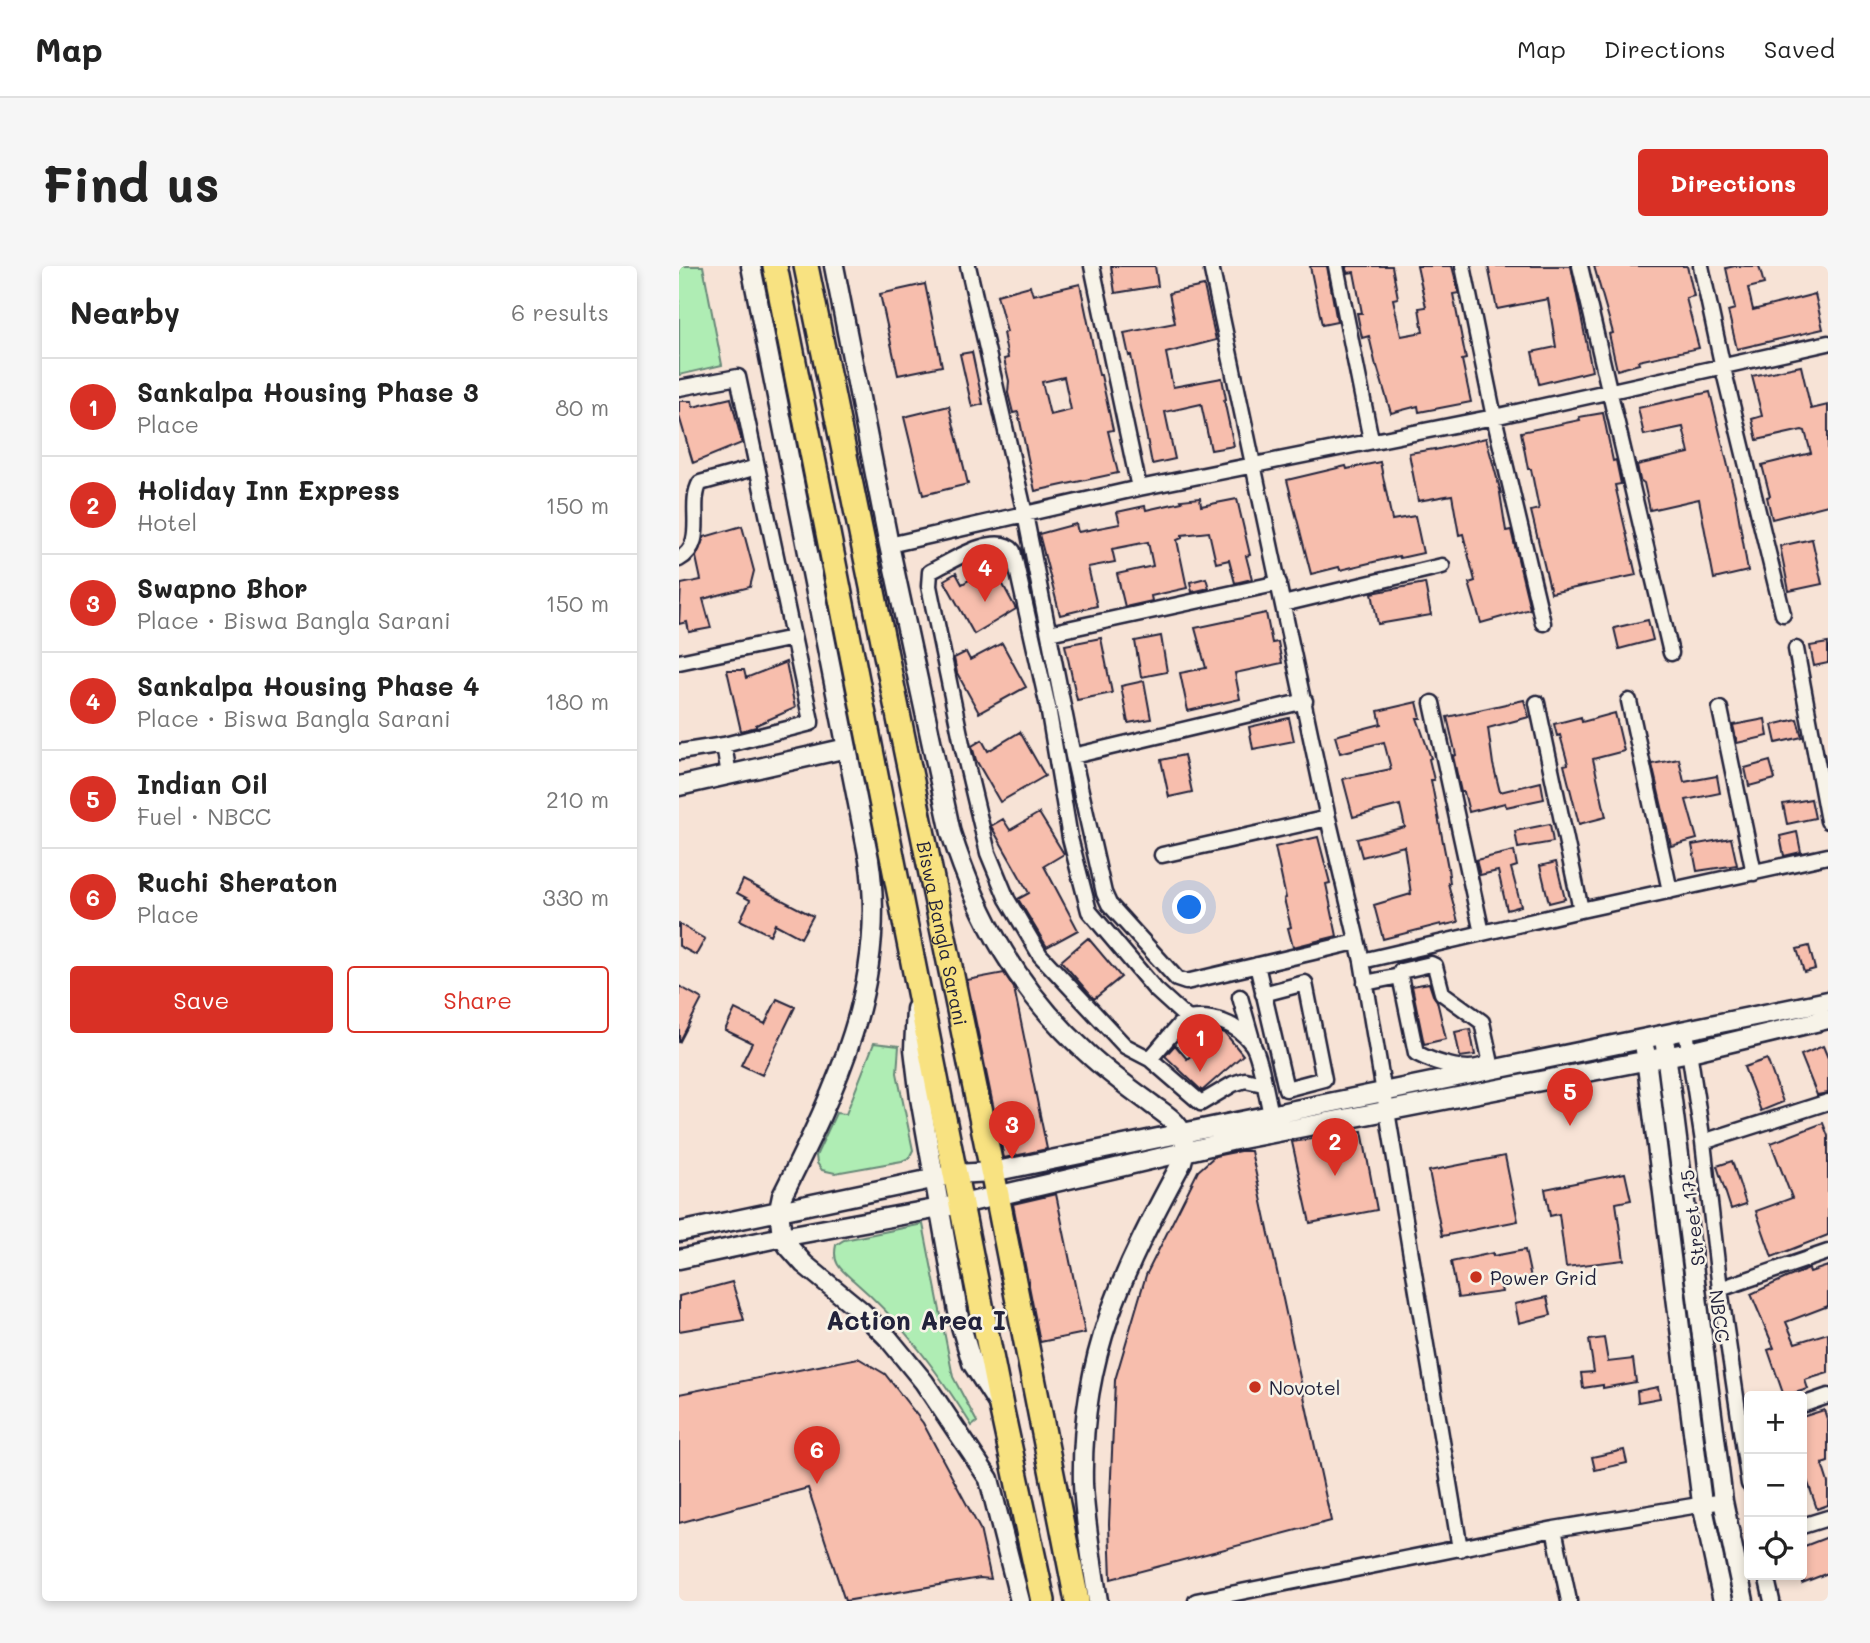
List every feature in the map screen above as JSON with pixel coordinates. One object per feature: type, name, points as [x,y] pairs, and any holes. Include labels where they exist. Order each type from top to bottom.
[{"type":"main road","name":"Biswa Bangla Sarani","points":[[775,266],[789,396],[918,979],[1043,1601]]},
{"type":"main road","name":"Biswa Bangla Sarani","points":[[806,266],[1077,1601]]},
{"type":"street","points":[[751,266],[789,396],[847,748],[873,887],[867,981],[852,1042],[823,1113],[782,1196],[779,1210],[782,1237],[804,1265],[861,1311],[888,1338],[924,1382],[989,1479],[1020,1601]]},
{"type":"street","points":[[834,266],[889,545],[951,832],[965,877],[978,908],[1016,973],[1044,1009],[1087,1054],[1167,1116],[1182,1133],[1185,1151],[1182,1163],[1140,1240],[1121,1282],[1094,1368],[1086,1424],[1083,1480],[1098,1601]]},
{"type":"street","points":[[968,266],[1025,514],[1073,756],[1104,893],[1109,904],[1177,979],[1186,982],[1356,942]]},
{"type":"street","points":[[1092,266],[1139,488]]},
{"type":"street","points":[[1211,266],[1328,818],[1362,961],[1460,1549]]},
{"type":"street","points":[[1336,266],[1371,440]]},
{"type":"street","points":[[1463,266],[1494,417],[1543,623]]},
{"type":"street","points":[[1580,266],[1671,653]]},
{"type":"street","points":[[1702,266],[1723,368],[1783,614]]},
{"type":"street","points":[[889,545],[1139,488],[1494,417],[1828,344]]},
{"type":"street","points":[[679,388],[738,377],[811,723],[724,745],[679,752]]},
{"type":"street","points":[[679,559],[686,555],[696,534],[695,493],[700,483],[757,467]]},
{"type":"street","points":[[994,521],[998,543]]},
{"type":"street","points":[[1188,1019],[1155,989],[1089,911],[1070,838],[1048,707],[1013,551],[1009,546],[998,543],[970,551],[930,572],[929,586],[988,853],[1007,899],[1040,955],[1125,1046],[1150,1059],[1201,1103],[1245,1080],[1263,1084]]},
{"type":"street","points":[[1283,604],[1442,566]]},
{"type":"street","points":[[1049,633],[1279,583]]},
{"type":"street","points":[[679,662],[793,638]]},
{"type":"street","points":[[1796,649],[1828,821]]},
{"type":"street","points":[[1073,756],[1305,701]]},
{"type":"street","points":[[1629,701],[1670,891]]},
{"type":"street","points":[[1432,703],[1482,933]]},
{"type":"street","points":[[1537,703],[1581,909]]},
{"type":"street","points":[[1720,709],[1754,873]]},
{"type":"street","points":[[724,745],[729,775]]},
{"type":"street","points":[[679,786],[847,748]]},
{"type":"street","points":[[1162,855],[1328,818]]},
{"type":"street","points":[[1362,961],[1581,909],[1828,856]]},
{"type":"street","points":[[1431,964],[1436,966],[1441,993],[1482,1022],[1490,1059],[1487,1064],[1468,1070],[1416,1053],[1400,976],[1401,971],[1431,964]]},
{"type":"street","points":[[1257,965],[1263,994],[1286,1089],[1324,1079],[1305,983],[1263,994]]},
{"type":"street","points":[[1365,983],[1400,976]]},
{"type":"street","points":[[918,979],[914,1049],[938,1208],[965,1343],[972,1363],[1003,1411]]},
{"type":"street","points":[[1240,996],[1271,1114]]},
{"type":"street","points":[[679,1259],[962,1204],[994,1184],[1182,1133],[1828,1001]]},
{"type":"street","points":[[1150,1059],[1179,1025],[1188,1019],[1202,1017],[1228,1022],[1253,1044]]},
{"type":"street","points":[[679,1232],[956,1174],[994,1184],[1185,1151],[1690,1052],[1828,1019]]},
{"type":"street","name":"Street 175","points":[[1686,1031],[1703,1142],[1720,1289],[1744,1424]]},
{"type":"street","name":"NBCC","points":[[1663,1035],[1723,1501],[1744,1601]]},
{"type":"street","points":[[1643,1038],[1702,1503],[1723,1601]]},
{"type":"street","points":[[1318,1080],[1324,1104]]},
{"type":"street","points":[[1294,1087],[1298,1109]]},
{"type":"street","points":[[1703,1142],[1828,1102]]},
{"type":"street","points":[[1720,1289],[1828,1252]]},
{"type":"street","points":[[1807,1403],[1828,1396]]},
{"type":"street","points":[[1196,1601],[1554,1530],[1723,1501]]},
{"type":"street","points":[[1807,1524],[1828,1518]]},
{"type":"street","points":[[1554,1530],[1569,1601]]},
{"type":"street","points":[[1767,1580],[1772,1601]]},
{"type":"green space","points":[[679,266],[703,266],[722,365],[679,375]]},
{"type":"green space","points":[[874,1043],[899,1046],[897,1073],[913,1150],[909,1158],[902,1161],[835,1173],[822,1170],[816,1156],[836,1113],[846,1114]]},
{"type":"green space","points":[[923,1224],[953,1377],[977,1422],[972,1426],[918,1348],[836,1261],[836,1245],[844,1240]]},
{"type":"building","points":[[1111,266],[1155,266],[1158,286],[1115,293]]},
{"type":"building","points":[[1310,266],[1327,266],[1337,322],[1322,325]]},
{"type":"building","points":[[1346,266],[1392,266],[1398,298],[1393,299],[1401,336],[1423,332],[1419,308],[1426,307],[1417,266],[1452,266],[1459,293],[1453,294],[1466,359],[1462,360],[1471,402],[1419,412],[1418,406],[1391,413],[1369,336],[1362,338],[1357,313],[1362,313],[1354,272],[1347,273]]},
{"type":"building","points":[[1488,266],[1571,266],[1592,371],[1539,384],[1532,352],[1556,347],[1548,299],[1497,309]]},
{"type":"building","points":[[1594,266],[1687,266],[1694,296],[1686,298],[1699,348],[1638,361],[1639,364],[1617,370],[1609,334],[1613,333]]},
{"type":"building","points":[[1759,266],[1764,284],[1748,288],[1753,310],[1815,294],[1823,329],[1737,349],[1728,311],[1735,309],[1726,268]]},
{"type":"building","points":[[925,284],[942,366],[898,375],[880,294]]},
{"type":"building","points":[[1080,284],[1113,430],[1108,431],[1118,473],[1035,491],[1018,412],[1013,413],[1008,393],[1009,381],[1004,359],[1008,358],[1003,333],[1007,332],[997,295],[1030,286],[1033,295]],"holes":[[[1064,377],[1071,410],[1050,415],[1042,382]]]},
{"type":"building","points":[[1204,286],[1216,340],[1166,353],[1173,387],[1222,378],[1234,446],[1211,450],[1201,404],[1165,412],[1175,459],[1152,464],[1131,355],[1129,356],[1124,333],[1175,323],[1169,293]]},
{"type":"building","points":[[972,352],[983,404],[972,407],[960,354]]},
{"type":"building","points":[[1801,366],[1811,409],[1828,405],[1828,505],[1772,519],[1767,497],[1770,496],[1762,465],[1811,453],[1805,431],[1802,430],[1757,440],[1752,419],[1762,416],[1752,376]]},
{"type":"building","points":[[1710,392],[1735,495],[1748,571],[1714,579],[1699,499],[1650,510],[1637,465],[1689,453],[1683,427],[1644,435],[1638,408]]},
{"type":"building","points":[[731,398],[742,443],[693,463],[679,416],[679,401],[692,401],[693,407]]},
{"type":"building","points":[[949,406],[968,484],[923,495],[904,417]]},
{"type":"building","points":[[1603,413],[1613,461],[1616,460],[1621,484],[1615,485],[1636,575],[1551,593],[1531,511],[1539,509],[1521,432]]},
{"type":"building","points":[[1486,438],[1501,493],[1506,531],[1511,530],[1530,609],[1481,623],[1469,583],[1475,581],[1463,534],[1459,535],[1452,495],[1418,501],[1409,453]]},
{"type":"building","points":[[1380,462],[1392,520],[1415,516],[1423,553],[1311,574],[1287,480],[1346,466],[1347,469]]},
{"type":"building","points":[[1200,498],[1201,506],[1237,499],[1250,555],[1246,556],[1252,579],[1235,583],[1229,560],[1216,563],[1209,532],[1182,535],[1182,538],[1177,540],[1187,588],[1151,596],[1152,601],[1125,607],[1117,574],[1153,566],[1148,542],[1112,549],[1115,562],[1088,567],[1097,606],[1060,615],[1039,534],[1076,524],[1078,532],[1120,524],[1117,512],[1145,506],[1146,510],[1182,502],[1181,500]]},
{"type":"building","points":[[742,526],[754,571],[750,587],[703,599],[711,628],[689,632],[687,622],[679,624],[681,584],[701,580],[696,557],[704,537]]},
{"type":"building","points":[[1812,539],[1822,584],[1789,591],[1780,546]]},
{"type":"building","points":[[993,566],[1016,609],[974,634],[944,580],[956,573],[962,584]]},
{"type":"building","points":[[1206,578],[1209,588],[1192,592],[1190,582]]},
{"type":"building","points":[[1425,583],[1431,615],[1378,624],[1372,593]]},
{"type":"building","points":[[1266,613],[1272,643],[1278,642],[1282,663],[1235,673],[1240,699],[1188,711],[1180,673],[1206,668],[1195,628]]},
{"type":"building","points":[[1648,620],[1653,640],[1619,649],[1614,628]]},
{"type":"building","points":[[1161,636],[1167,672],[1141,677],[1135,641]]},
{"type":"building","points":[[1101,638],[1112,693],[1077,700],[1065,645]]},
{"type":"building","points":[[1002,643],[1026,687],[979,713],[957,673],[954,658],[966,652],[970,660]]},
{"type":"building","points":[[1828,643],[1828,663],[1814,666],[1810,646]]},
{"type":"building","points":[[786,662],[795,708],[756,727],[741,731],[727,670],[744,670],[746,678]]},
{"type":"building","points":[[1144,681],[1151,719],[1128,723],[1121,686]]},
{"type":"building","points":[[1524,700],[1529,717],[1488,728],[1493,764],[1500,792],[1541,782],[1544,799],[1506,807],[1505,803],[1469,812],[1464,792],[1461,792],[1447,717]]},
{"type":"building","points":[[1417,702],[1421,718],[1417,718],[1431,758],[1429,759],[1434,780],[1431,780],[1448,868],[1448,883],[1458,922],[1383,939],[1374,905],[1411,894],[1404,846],[1362,857],[1357,839],[1405,827],[1400,805],[1353,817],[1343,779],[1391,769],[1384,742],[1340,753],[1335,736],[1381,724],[1378,711]]},
{"type":"building","points":[[1615,713],[1624,751],[1593,759],[1606,817],[1579,824],[1564,765],[1568,764],[1554,724],[1581,717],[1582,722]]},
{"type":"building","points":[[1289,718],[1294,741],[1253,749],[1249,727]]},
{"type":"building","points":[[1765,719],[1768,736],[1737,743],[1733,725]]},
{"type":"building","points":[[1797,719],[1802,737],[1776,743],[1772,725]]},
{"type":"building","points":[[1020,732],[1045,776],[1000,802],[976,760],[972,746],[982,740],[988,751]]},
{"type":"building","points":[[1184,755],[1192,792],[1169,797],[1161,760]]},
{"type":"building","points":[[1679,759],[1684,782],[1717,776],[1720,793],[1686,800],[1697,839],[1671,846],[1652,764]]},
{"type":"building","points":[[1770,761],[1775,779],[1749,786],[1745,768]]},
{"type":"building","points":[[1811,799],[1815,818],[1787,824],[1783,804]]},
{"type":"building","points":[[1039,813],[1064,854],[1044,866],[1078,930],[1047,947],[1018,899],[1029,893],[991,826],[1003,819],[1010,830]]},
{"type":"building","points":[[1550,824],[1553,842],[1518,848],[1515,831]]},
{"type":"building","points":[[1797,832],[1801,852],[1784,856],[1780,836]]},
{"type":"building","points":[[1318,837],[1330,883],[1326,884],[1337,936],[1293,947],[1275,847]]},
{"type":"building","points":[[1731,838],[1737,865],[1697,871],[1692,845]]},
{"type":"building","points":[[1514,851],[1517,866],[1511,868],[1521,906],[1507,910],[1498,871],[1480,875],[1476,860]]},
{"type":"building","points":[[1556,862],[1565,899],[1549,903],[1540,866]]},
{"type":"building","points":[[743,880],[813,916],[801,938],[775,924],[770,935],[740,920],[750,900],[737,893]]},
{"type":"building","points":[[679,924],[705,939],[696,955],[679,946]]},
{"type":"building","points":[[1088,938],[1121,977],[1094,999],[1061,961]]},
{"type":"building","points":[[1809,946],[1815,969],[1804,972],[1797,949]]},
{"type":"building","points":[[1004,973],[1014,988],[1047,1149],[1004,1158],[967,980]]},
{"type":"building","points":[[1429,983],[1437,1001],[1446,1039],[1424,1044],[1412,986]]},
{"type":"building","points":[[679,986],[702,999],[679,1043]]},
{"type":"building","points":[[777,999],[795,1007],[762,1075],[741,1065],[752,1043],[725,1030],[735,1009],[765,1024]]},
{"type":"building","points":[[1204,1028],[1225,1033],[1243,1055],[1202,1091],[1165,1056],[1175,1045],[1187,1059],[1204,1044],[1196,1034]]},
{"type":"building","points":[[1470,1029],[1475,1055],[1460,1057],[1455,1032]]},
{"type":"building","points":[[1823,1046],[1828,1058],[1828,1093],[1817,1095],[1801,1055]]},
{"type":"building","points":[[1767,1059],[1783,1102],[1761,1111],[1744,1067]]},
{"type":"building","points":[[1823,1123],[1828,1136],[1828,1235],[1772,1257],[1756,1211],[1792,1198],[1771,1143]]},
{"type":"building","points":[[1362,1131],[1377,1210],[1310,1223],[1292,1142]]},
{"type":"building","name":"Novotel","points":[[1251,1151],[1331,1521],[1111,1579],[1109,1524],[1115,1380],[1146,1275],[1198,1171],[1215,1156]]},
{"type":"building","points":[[1505,1156],[1518,1221],[1442,1236],[1429,1171]]},
{"type":"building","points":[[1732,1161],[1746,1204],[1731,1209],[1717,1166]]},
{"type":"building","points":[[1625,1173],[1631,1200],[1616,1203],[1624,1260],[1566,1267],[1559,1214],[1550,1216],[1545,1189]]},
{"type":"building","points":[[1056,1194],[1085,1333],[1040,1342],[1013,1204]]},
{"type":"building","name":"Power Grid","points":[[1525,1250],[1531,1278],[1500,1284],[1502,1292],[1458,1298],[1451,1262],[1493,1253],[1493,1256]]},
{"type":"building","points":[[1828,1266],[1828,1306],[1786,1322],[1795,1343],[1828,1333],[1828,1373],[1805,1380],[1808,1389],[1782,1391],[1768,1350],[1774,1348],[1751,1294],[1809,1269],[1810,1272]]},
{"type":"building","points":[[732,1282],[744,1320],[679,1331],[679,1296]]},
{"type":"building","points":[[1547,1297],[1551,1315],[1519,1323],[1515,1304]]},
{"type":"building","points":[[1604,1338],[1608,1362],[1633,1359],[1636,1382],[1603,1388],[1603,1385],[1583,1388],[1581,1373],[1594,1372],[1589,1340]]},
{"type":"building","points":[[858,1358],[885,1374],[923,1423],[980,1529],[991,1579],[980,1578],[845,1601],[808,1488],[679,1523],[679,1394]]},
{"type":"building","points":[[1658,1387],[1660,1398],[1638,1402],[1637,1391]]},
{"type":"building","points":[[1824,1410],[1828,1422],[1828,1462],[1822,1464],[1828,1483],[1828,1505],[1817,1509],[1807,1480],[1807,1415]]},
{"type":"building","points":[[1624,1450],[1627,1463],[1595,1470],[1592,1457]]},
{"type":"building","points":[[1828,1537],[1828,1573],[1802,1583],[1802,1580],[1807,1580],[1807,1545]]},
{"type":"place","name":"Sankalpa Housing Phase 4","points":[[985,602]]},
{"type":"place","name":"Sankalpa Housing Phase 3","points":[[1200,1072]]},
{"type":"place","name":"Indian Oil","points":[[1570,1126]]},
{"type":"place","name":"Swapno Bhor","points":[[1012,1159]]},
{"type":"place","name":"Holiday Inn Express","points":[[1335,1176]]},
{"type":"place","name":"Power Grid","points":[[1476,1277]]},
{"type":"place","name":"Novotel","points":[[1255,1387]]},
{"type":"place","name":"Ruchi Sheraton","points":[[817,1484]]},
{"type":"district","name":"Action Area I","points":[[916,1320]]}]
